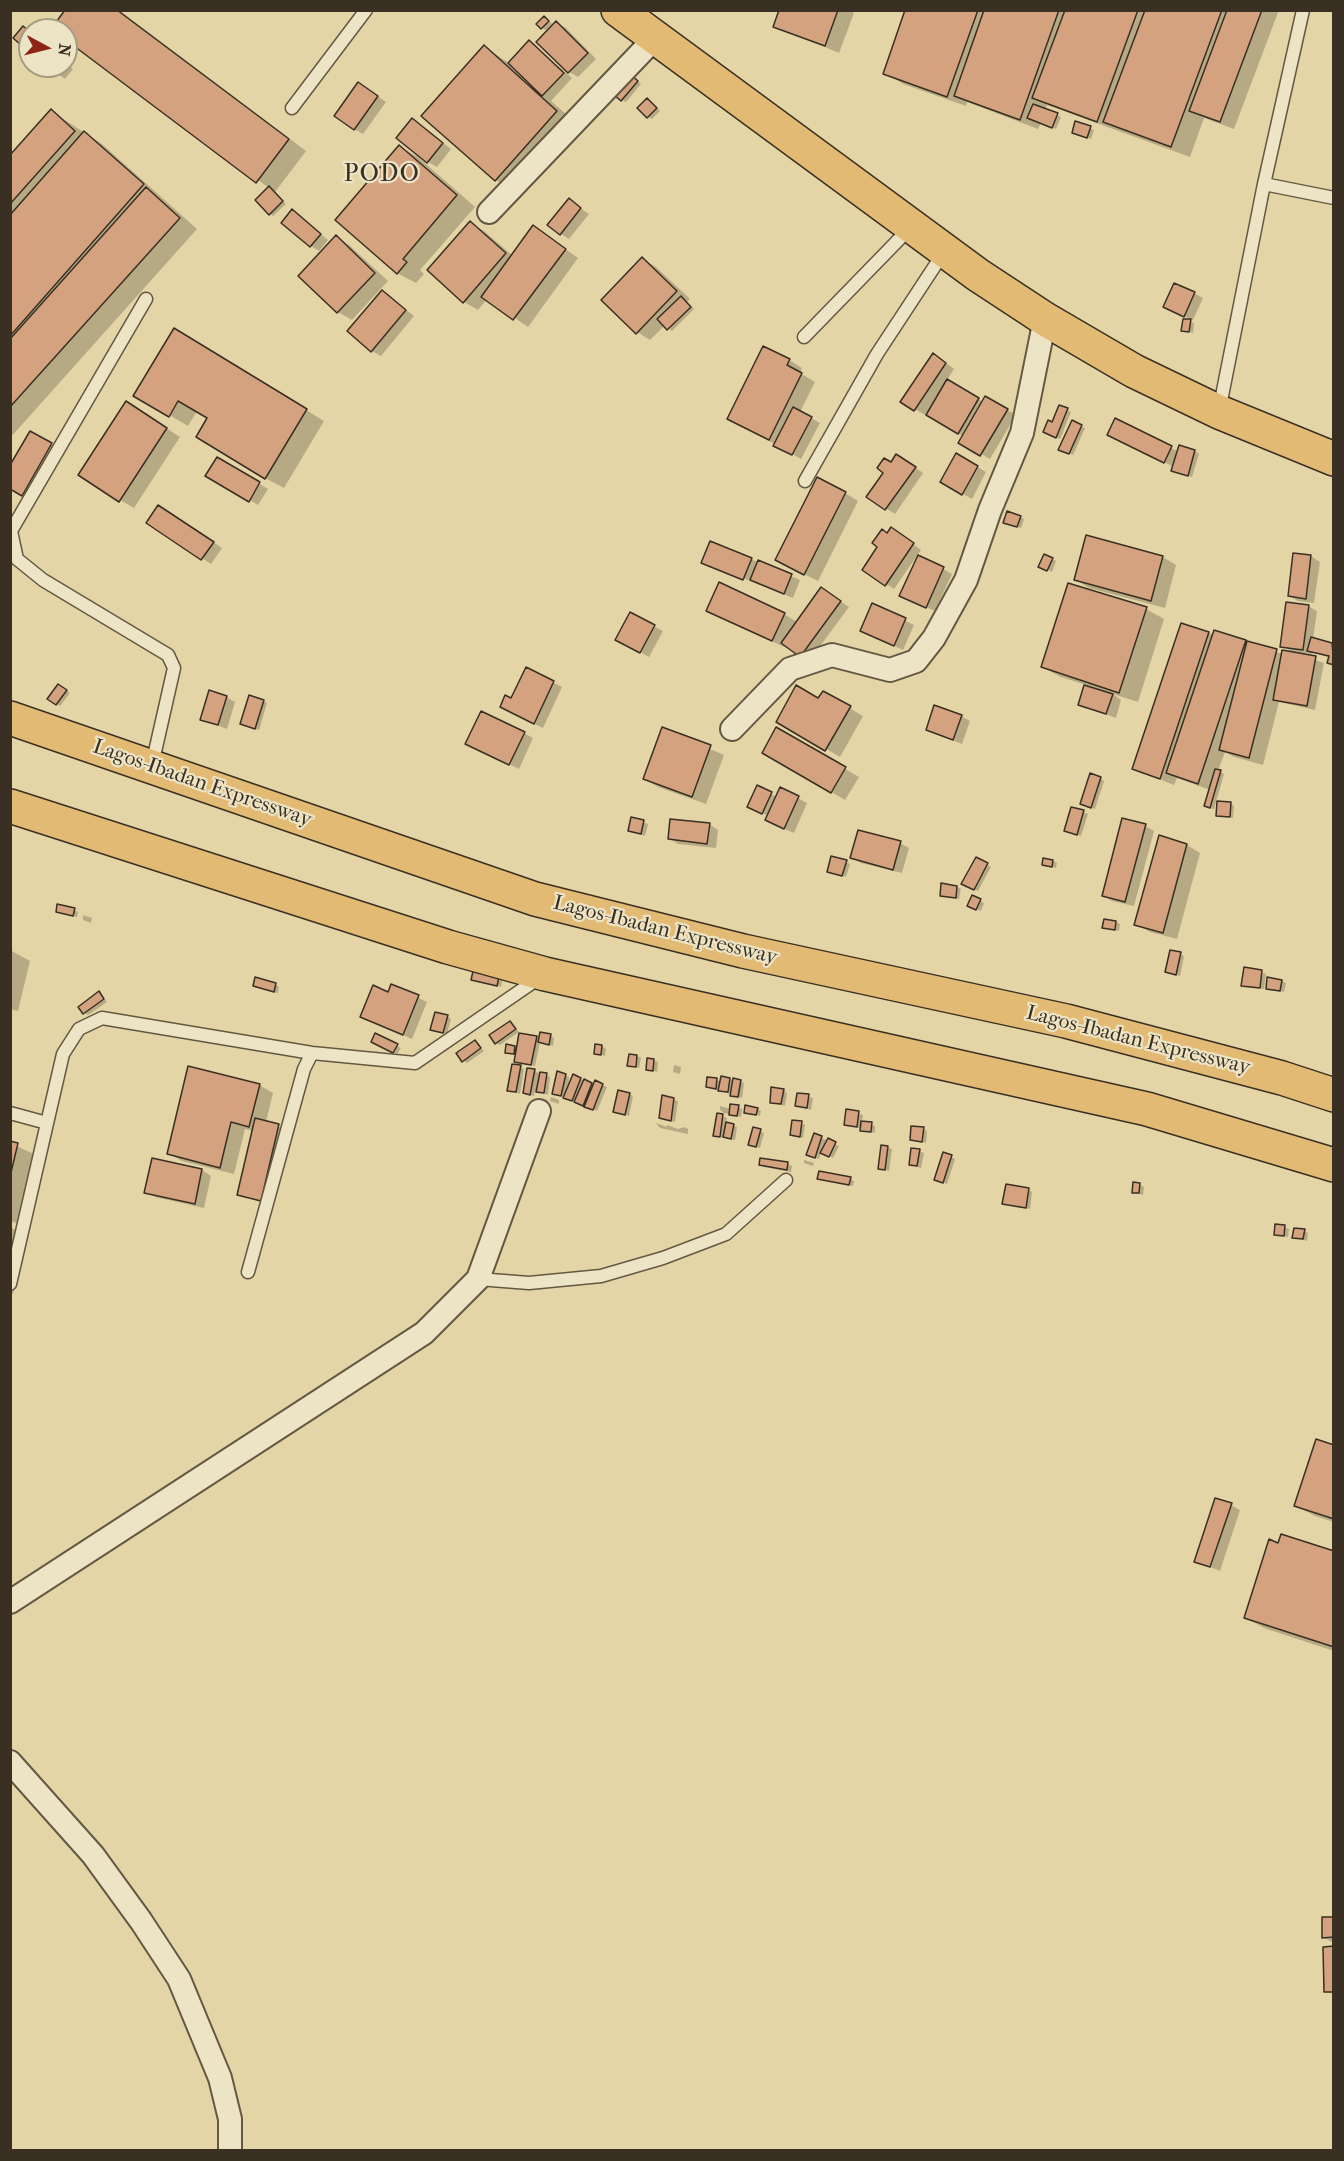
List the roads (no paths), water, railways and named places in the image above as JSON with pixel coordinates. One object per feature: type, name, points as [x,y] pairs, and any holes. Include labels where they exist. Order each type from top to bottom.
[{"type":"highway","points":[[618,10],[808,152],[945,251],[1045,319],[1134,370],[1219,412],[1334,459]]},
{"type":"highway","name":"Lagos-Ibadan Expressway","points":[[10,718],[536,899],[743,951],[1066,1021],[1282,1078],[1334,1095]]},
{"type":"highway","points":[[10,806],[448,946],[545,974],[1147,1109],[1334,1164]]},
{"type":"street","points":[[489,212],[656,37]]},
{"type":"street","points":[[732,729],[790,669],[832,656],[890,670],[916,661],[934,638],[966,580],[990,510],[1022,433],[1045,319]]},
{"type":"street","points":[[10,1602],[423,1333],[478,1279],[540,1110]]},
{"type":"street","points":[[10,1762],[93,1855],[141,1921],[179,1979],[220,2078],[230,2119],[230,2151]]},
{"type":"lane","points":[[292,108],[366,10]]},
{"type":"lane","points":[[1219,412],[1264,184],[1303,10]]},
{"type":"lane","points":[[1264,184],[1334,198]]},
{"type":"lane","points":[[804,337],[912,226]]},
{"type":"lane","points":[[805,481],[877,354],[945,251]]},
{"type":"lane","points":[[146,299],[11,531],[16,559],[43,580],[168,655],[174,668],[152,767]]},
{"type":"lane","points":[[10,1284],[63,1054],[79,1029],[102,1018],[312,1053],[415,1063],[545,974]]},
{"type":"lane","points":[[249,1272],[304,1070],[312,1053]]},
{"type":"lane","points":[[10,1113],[46,1123]]},
{"type":"lane","points":[[478,1279],[529,1282],[601,1276],[663,1258],[726,1234],[786,1180]]},
{"type":"district","name":"PODO","points":[[382,175]]}]
